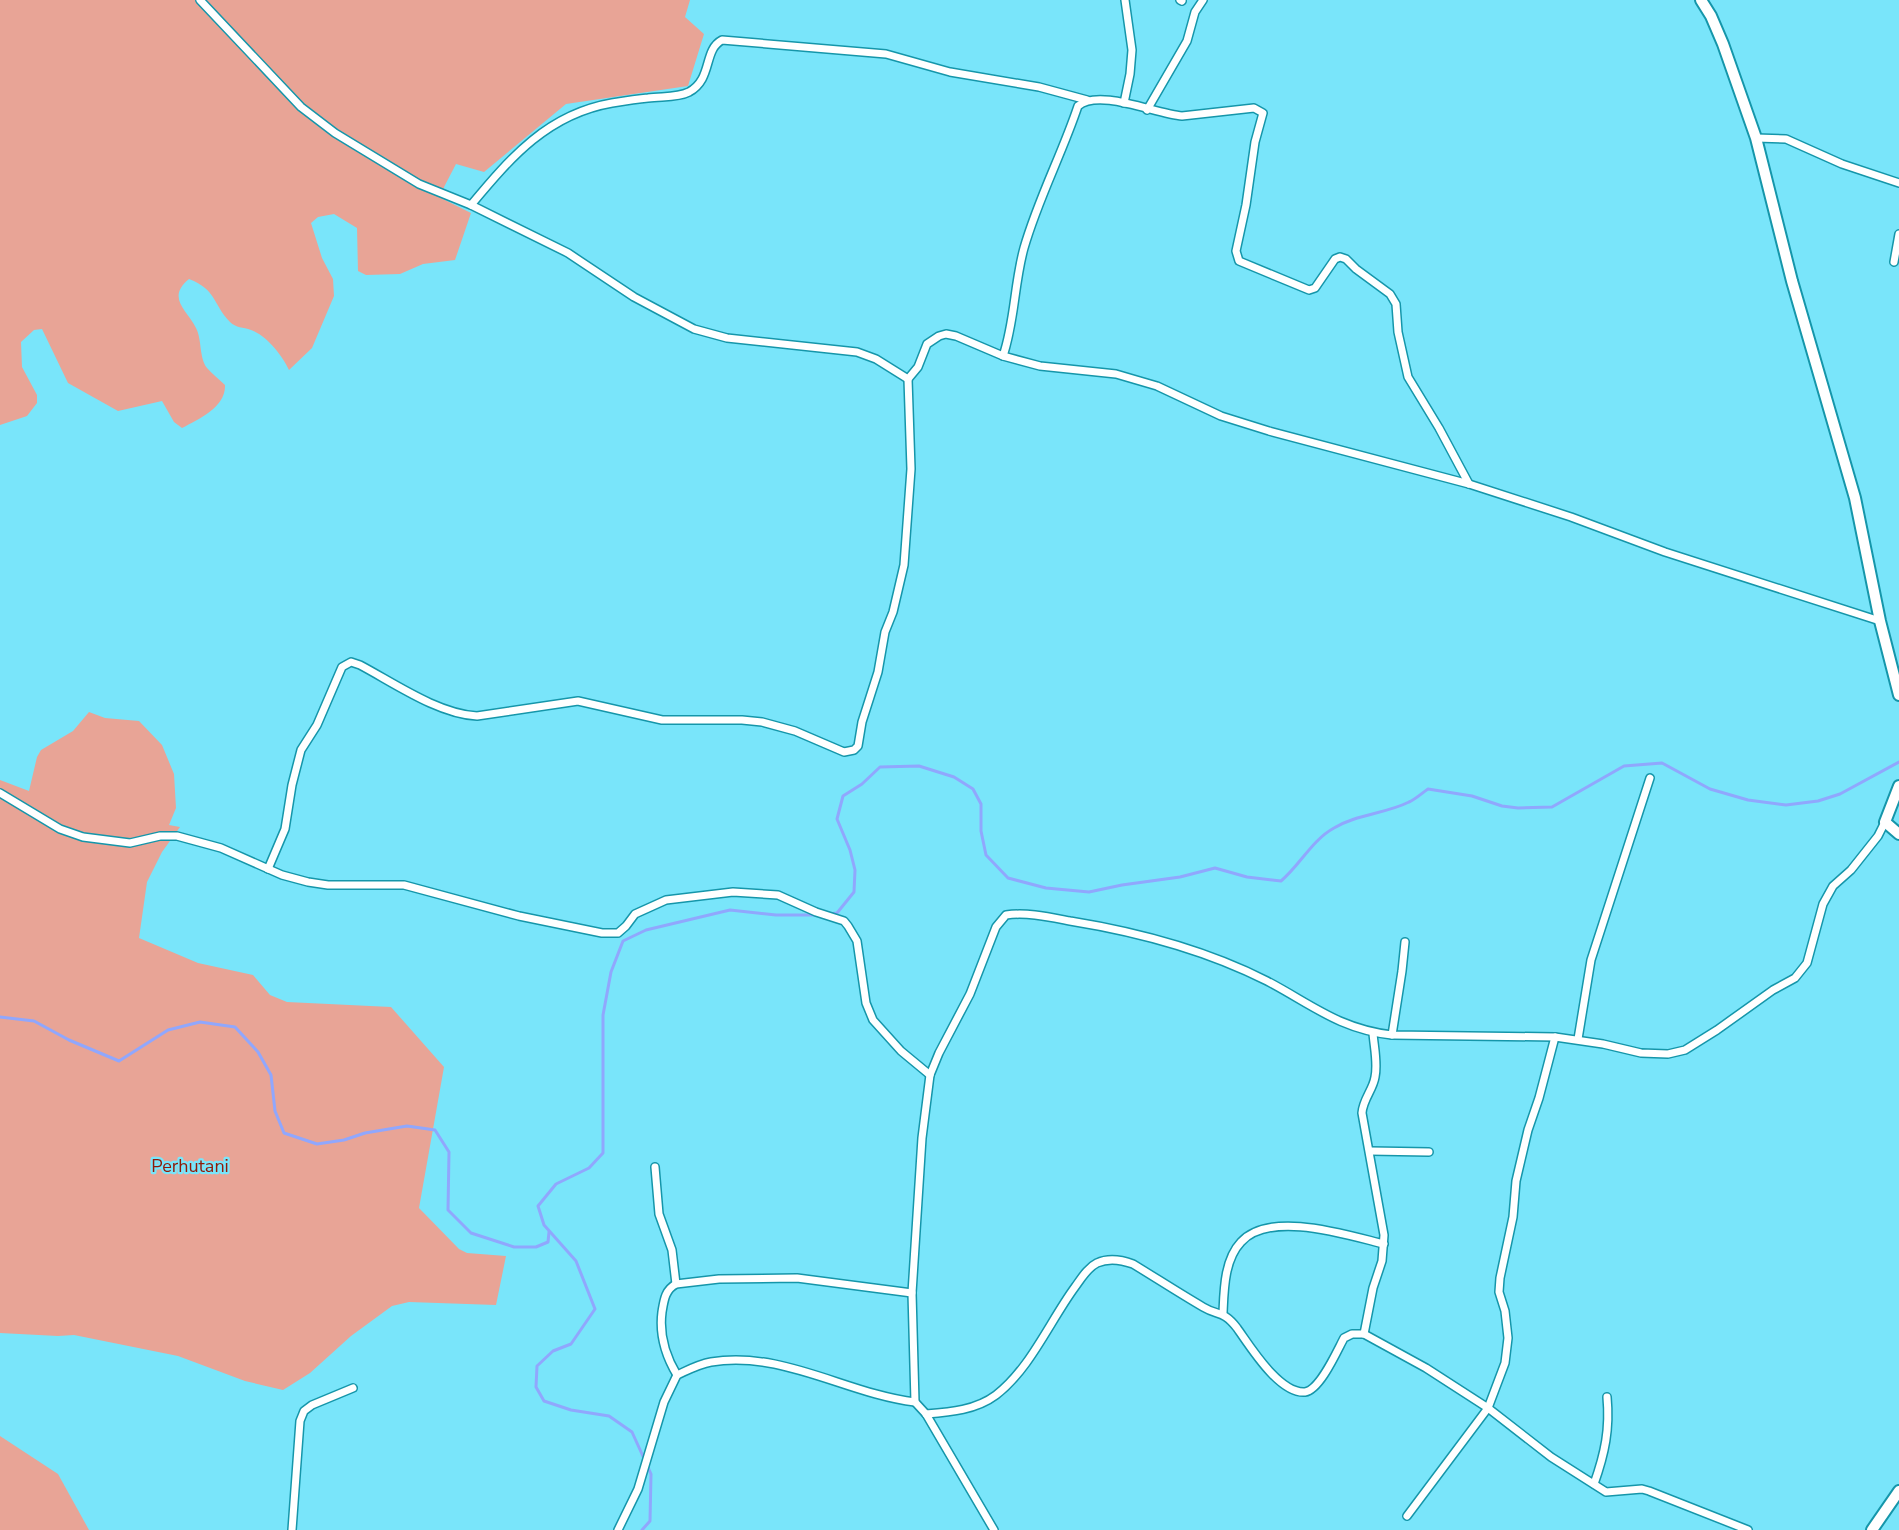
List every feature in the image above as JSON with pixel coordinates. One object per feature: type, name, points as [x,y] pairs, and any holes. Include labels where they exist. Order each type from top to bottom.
[{"type":"street","points":[[200,0],[301,108],[335,133],[419,183],[471,205],[568,252],[634,297],[694,329],[727,338],[856,352],[876,359],[909,380]]},
{"type":"street","points":[[1124,103],[1131,74],[1132,50],[1125,0]]},
{"type":"street","points":[[1148,110],[1187,41],[1195,12],[1203,0]]},
{"type":"street","points":[[1701,0],[1723,44],[1756,138],[1795,292],[1855,498],[1880,621],[1899,695]]},
{"type":"street","points":[[471,205],[505,165],[536,136],[561,120],[585,109],[640,99],[674,96],[688,93],[699,86],[705,77],[712,49],[722,40],[886,54],[950,72],[1013,82],[1087,100],[1124,103],[1182,116],[1254,108],[1263,112],[1236,250],[1239,261],[1309,290],[1315,288],[1335,259],[1340,257],[1346,259],[1356,270],[1390,294],[1396,304],[1398,332],[1408,377],[1469,484]]},
{"type":"street","points":[[1003,356],[1009,338],[1017,279],[1024,248],[1078,106],[1087,100]]},
{"type":"street","points":[[1756,138],[1786,139],[1842,164],[1899,183]]},
{"type":"street","points":[[1894,262],[1899,234]]},
{"type":"street","points":[[268,869],[285,829],[292,785],[301,750],[317,725],[342,666],[351,663],[360,665],[430,702],[464,715],[477,716],[578,701],[662,720],[762,722],[795,731],[844,752],[854,750],[858,746],[862,722],[878,672],[885,632],[893,612],[904,565],[911,469],[909,380],[918,367],[927,344],[946,334],[1003,356],[1040,366],[1116,374],[1157,386],[1221,416],[1469,484],[1571,517],[1676,555],[1880,621]]},
{"type":"street","points":[[1578,1039],[1591,960],[1650,778]]},
{"type":"street","points":[[994,1530],[926,1414],[915,1402],[912,1293],[922,1138],[930,1076],[970,993],[996,927],[1006,915],[1042,916],[1132,932],[1175,943],[1267,981],[1326,1016],[1373,1033],[1556,1037],[1578,1039],[1656,1055],[1685,1050],[1773,990],[1795,978],[1807,963],[1823,904],[1833,886],[1851,870],[1878,836],[1899,786]]},
{"type":"street","points":[[0,793],[60,829],[83,837],[130,843],[160,836],[177,836],[221,849],[268,869],[308,882],[328,885],[404,885],[519,916],[602,933],[618,933],[634,914],[666,900],[723,893],[759,892],[778,895],[816,912],[844,921],[857,941],[866,1004],[873,1020],[901,1051],[930,1076]]},
{"type":"street","points":[[1885,822],[1899,834]]},
{"type":"street","points":[[1392,1035],[1405,942]]},
{"type":"street","points":[[1364,1334],[1372,1288],[1382,1261],[1384,1244],[1383,1224],[1362,1113],[1366,1095],[1375,1077],[1373,1033]]},
{"type":"street","points":[[1407,1516],[1488,1408],[1504,1363],[1508,1338],[1499,1292],[1500,1278],[1513,1217],[1516,1181],[1528,1130],[1556,1037]]},
{"type":"street","points":[[1370,1152],[1429,1152]]},
{"type":"street","points":[[655,1167],[659,1214],[672,1250],[676,1284]]},
{"type":"street","points":[[1223,1313],[1224,1286],[1230,1261],[1240,1243],[1265,1228],[1279,1226],[1313,1229],[1384,1244]]},
{"type":"street","points":[[926,1414],[975,1407],[995,1396],[1028,1359],[1061,1306],[1087,1271],[1097,1263],[1110,1260],[1133,1264],[1207,1310],[1223,1313],[1259,1361],[1296,1391],[1310,1390],[1318,1384],[1344,1338],[1359,1332],[1426,1368],[1488,1408],[1551,1457],[1606,1492],[1642,1489],[1748,1530]]},
{"type":"street","points":[[677,1375],[668,1360],[660,1322],[664,1297],[676,1284],[719,1279],[797,1278],[912,1293]]},
{"type":"street","points":[[618,1530],[638,1490],[664,1402],[677,1375],[711,1362],[765,1363],[791,1368],[895,1400],[915,1402]]},
{"type":"street","points":[[292,1530],[300,1421],[304,1411],[353,1388]]},
{"type":"street","points":[[1594,1484],[1610,1421],[1607,1397]]},
{"type":"street","points":[[1872,1530],[1899,1491]]},
{"type":"green space","points":[[0,0],[690,0],[685,17],[704,34],[688,86],[566,104],[484,172],[456,164],[441,198],[471,213],[455,260],[423,264],[400,274],[366,275],[358,271],[357,228],[334,214],[318,217],[311,223],[322,258],[333,279],[334,296],[312,348],[289,370],[268,341],[251,330],[232,324],[210,292],[189,279],[179,292],[180,304],[198,332],[204,364],[225,385],[221,400],[210,411],[182,428],[174,422],[162,401],[118,411],[68,383],[42,329],[34,330],[21,342],[22,367],[37,395],[37,403],[27,416],[0,425]]},
{"type":"green space","name":"Perhutani","points":[[89,712],[105,718],[139,721],[162,745],[174,774],[176,808],[169,825],[180,827],[162,852],[147,882],[139,938],[198,963],[253,975],[270,995],[287,1002],[391,1007],[444,1067],[419,1208],[459,1249],[467,1253],[506,1256],[496,1305],[409,1302],[392,1306],[351,1336],[310,1373],[283,1390],[245,1381],[178,1356],[74,1335],[0,1333],[0,780],[29,791],[37,757],[41,750],[73,731]]},
{"type":"green space","points":[[0,1436],[58,1474],[89,1530],[0,1530]]},
{"type":"waterway","points":[[829,914],[837,913],[854,892],[855,870],[850,850],[837,819],[843,796],[862,784],[880,767],[919,766],[954,777],[973,789],[981,804],[981,831],[986,855],[1008,878],[1046,888],[1089,892],[1180,877],[1215,868],[1247,877],[1281,881],[1326,833],[1343,823],[1400,806],[1428,789],[1472,796],[1502,806],[1552,807],[1624,766],[1662,763],[1710,789],[1748,800],[1786,805],[1818,801],[1840,794],[1899,762]]},
{"type":"waterway","points":[[642,1530],[650,1521],[651,1474],[632,1432],[609,1416],[571,1410],[544,1401],[536,1387],[537,1366],[553,1351],[571,1344],[595,1309],[576,1261],[544,1225],[538,1206],[556,1184],[589,1168],[603,1153],[603,1015],[611,972],[623,941],[646,930],[730,910],[776,915],[819,915]]},
{"type":"waterway","points":[[0,1017],[34,1021],[69,1040],[119,1061],[168,1030],[200,1022],[235,1027],[258,1052],[271,1075],[275,1111],[284,1133],[317,1144],[407,1126],[435,1130],[449,1152],[448,1210],[471,1233],[514,1247],[536,1247],[548,1242],[549,1232]]}]
